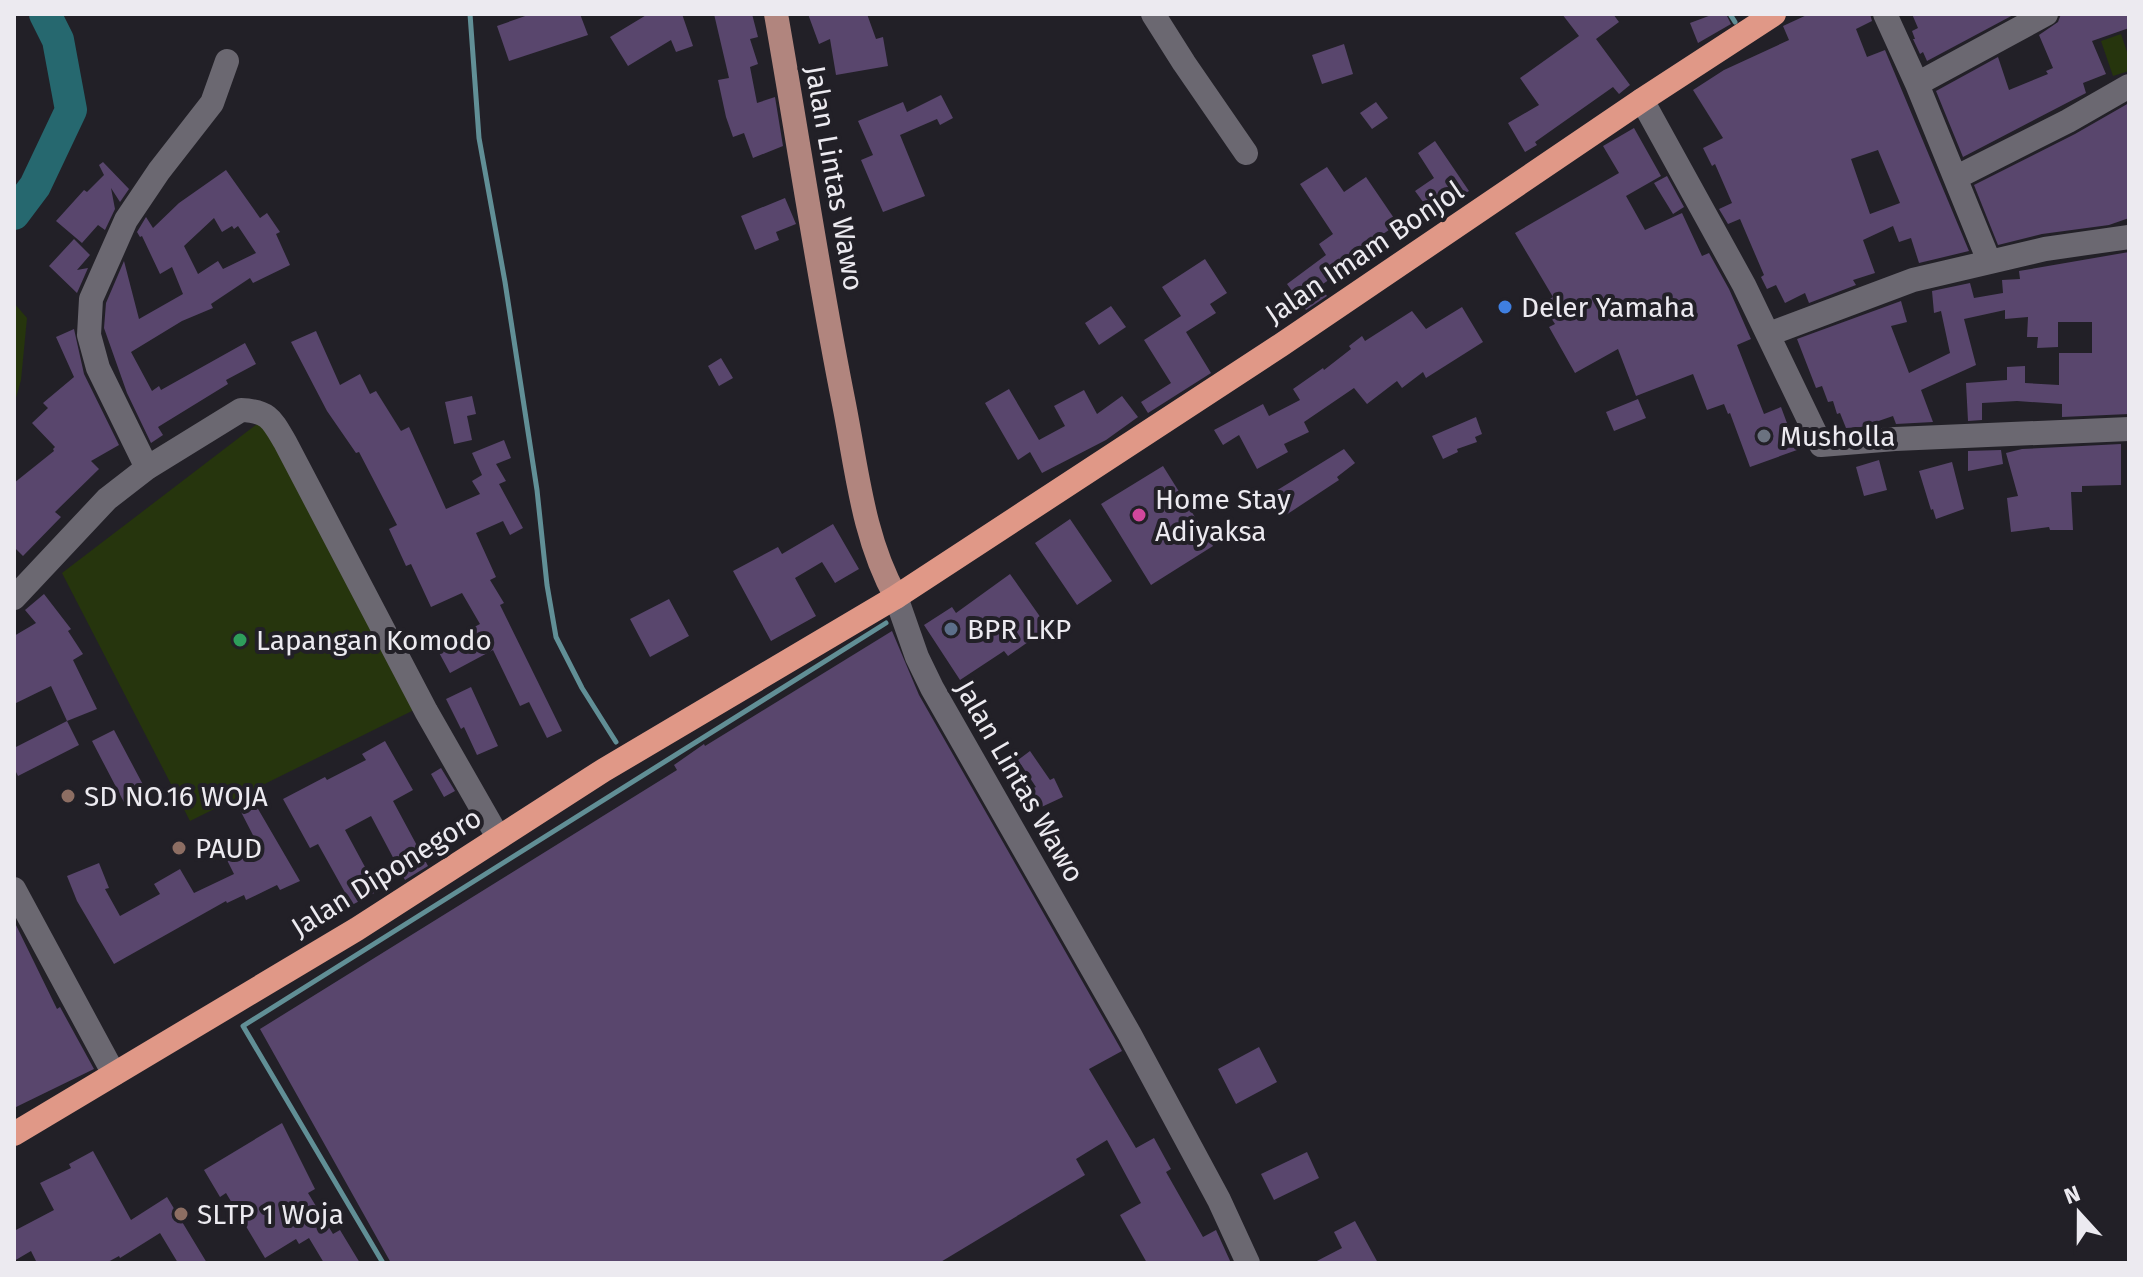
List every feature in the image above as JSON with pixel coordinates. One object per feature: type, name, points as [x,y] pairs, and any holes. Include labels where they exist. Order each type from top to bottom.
[{"type":"highway","name":"Jalan Imam Bonjol","points":[[896,597],[1281,345],[1774,14]]},
{"type":"highway","name":"Jalan Diponegoro","points":[[16,1127],[114,1074],[357,929],[604,770],[896,597]]},
{"type":"main road","name":"Jalan Lintas Wawo","points":[[776,14],[835,361],[869,532],[881,568],[896,597]]},
{"type":"street","points":[[1153,14],[1246,153]]},
{"type":"street","points":[[1885,14],[1957,177],[1989,261]]},
{"type":"street","points":[[1917,84],[2046,14]]},
{"type":"street","points":[[147,468],[98,368],[89,335],[91,299],[126,220],[159,171],[212,103],[227,61]]},
{"type":"street","points":[[1957,177],[2068,121],[2129,86]]},
{"type":"street","points":[[1642,100],[1769,334],[1821,446],[1910,438],[2129,429]]},
{"type":"street","points":[[1769,334],[1913,280],[1989,261],[2129,237]]},
{"type":"street","points":[[14,598],[107,499],[147,468],[241,410],[265,414],[293,456],[426,711],[498,837]]},
{"type":"street","name":"Jalan Lintas Wawo","points":[[896,597],[917,657],[932,688],[1129,1033],[1219,1200],[1248,1263]]},
{"type":"street","points":[[14,890],[114,1074]]},
{"type":"green space","points":[[2121,34],[2129,58],[2129,71],[2113,76],[2101,41]]},
{"type":"green space","points":[[14,303],[27,318],[21,380],[14,405]]},
{"type":"green space","name":"Lapangan Komodo","points":[[265,418],[420,707],[190,821],[62,573]]},
{"type":"building","points":[[531,14],[580,14],[588,35],[509,61],[497,26]]},
{"type":"building","points":[[648,14],[682,14],[693,46],[676,52],[671,40],[628,66],[610,37]]},
{"type":"building","points":[[714,14],[752,14],[758,37],[750,39],[758,64],[750,67],[757,103],[775,97],[783,146],[753,158],[744,133],[733,137],[726,117],[718,80],[729,78]]},
{"type":"building","points":[[808,14],[867,14],[876,39],[883,37],[888,66],[836,75],[830,39],[819,44]]},
{"type":"building","points":[[1562,14],[1613,14],[1619,22],[1596,39],[1630,85],[1619,94],[1613,87],[1525,152],[1508,123],[1539,105],[1520,78],[1579,36]]},
{"type":"building","points":[[1714,14],[1726,14],[1731,24],[1698,43],[1690,23]]},
{"type":"building","points":[[1809,14],[1870,14],[1872,21],[1856,29],[1867,57],[1885,50],[1969,251],[1919,263],[1911,238],[1899,242],[1893,226],[1863,240],[1875,273],[1853,280],[1856,285],[1809,303],[1805,293],[1785,303],[1776,285],[1767,289],[1740,219],[1728,224],[1719,209],[1732,203],[1715,164],[1712,166],[1703,148],[1723,138],[1693,90],[1724,70],[1789,40],[1783,26]],"holes":[[[1878,150],[1900,203],[1870,214],[1851,159]]]},
{"type":"building","points":[[1912,14],[2015,14],[1927,61],[1913,39],[1912,31],[1918,28]]},
{"type":"building","points":[[2061,14],[2129,14],[2129,28],[2092,41],[2106,74],[2083,83],[2086,93],[1963,157],[1936,91],[1998,57],[2009,90],[2048,74],[2046,71],[2053,68],[2039,35],[2058,22]]},
{"type":"building","points":[[1344,44],[1353,74],[1322,84],[1312,55]]},
{"type":"building","points":[[941,95],[953,118],[940,125],[937,119],[900,135],[925,196],[883,212],[861,160],[873,155],[858,121],[903,102],[907,112]]},
{"type":"building","points":[[1376,102],[1388,118],[1372,129],[1360,113]]},
{"type":"building","points":[[2129,103],[2129,218],[2109,225],[2042,234],[1998,245],[1974,185]]},
{"type":"building","points":[[1634,128],[1661,176],[1626,196],[1645,230],[1682,213],[1702,256],[1709,253],[1751,339],[1737,345],[1764,414],[1781,407],[1797,450],[1750,467],[1730,413],[1724,404],[1707,410],[1693,374],[1636,396],[1618,349],[1575,373],[1549,327],[1555,324],[1542,304],[1553,297],[1515,233],[1619,173],[1603,146]]},
{"type":"building","points":[[1435,141],[1469,191],[1432,214],[1415,191],[1434,178],[1418,153]]},
{"type":"building","points":[[103,162],[129,189],[120,202],[111,188],[115,209],[105,230],[98,225],[82,243],[56,221],[84,190],[87,192],[104,175],[99,165]]},
{"type":"building","points":[[1327,167],[1344,192],[1366,177],[1398,224],[1374,240],[1378,246],[1320,286],[1327,296],[1306,310],[1287,284],[1326,255],[1319,244],[1333,234],[1300,184]]},
{"type":"building","points":[[226,170],[260,218],[267,213],[280,232],[276,234],[290,265],[253,283],[250,278],[211,304],[213,308],[182,321],[131,352],[152,391],[159,386],[161,390],[245,343],[256,364],[226,380],[228,384],[158,427],[163,435],[151,443],[127,393],[104,328],[106,303],[124,261],[139,319],[183,294],[172,267],[160,274],[142,236],[137,232],[146,217],[153,228],[179,203]],"holes":[[[214,218],[222,232],[238,226],[256,253],[223,269],[218,261],[198,274],[184,246]]]},
{"type":"building","points":[[1667,176],[1684,207],[1673,214],[1654,183]]},
{"type":"building","points":[[785,198],[796,224],[776,232],[779,240],[755,250],[741,216]]},
{"type":"building","points":[[74,239],[90,255],[77,270],[88,268],[77,293],[49,266]]},
{"type":"building","points":[[2129,252],[2129,414],[2062,417],[2062,404],[2017,401],[1982,403],[1982,420],[1968,421],[1966,383],[2007,380],[2007,367],[2025,366],[2025,383],[2059,385],[2059,353],[2092,353],[2092,322],[2058,322],[2058,347],[2037,348],[2038,337],[2027,337],[2028,317],[2005,319],[2005,310],[1964,319],[1976,365],[1921,390],[1933,422],[1896,424],[1893,416],[1861,427],[1846,428],[1833,401],[1828,402],[1822,386],[1816,388],[1797,339],[1901,301],[1907,322],[1891,326],[1909,373],[1950,353],[1941,311],[1934,313],[1932,291],[1970,283],[1974,298],[2003,293],[2002,280],[2020,279],[2019,271]]},
{"type":"building","points":[[1205,259],[1227,293],[1210,304],[1216,313],[1186,332],[1211,373],[1148,413],[1141,402],[1171,383],[1144,340],[1181,316],[1162,287]]},
{"type":"building","points":[[1111,306],[1126,327],[1099,345],[1085,323]]},
{"type":"building","points":[[1462,307],[1483,342],[1426,378],[1423,372],[1402,388],[1397,381],[1367,404],[1354,388],[1304,422],[1309,432],[1284,444],[1288,452],[1257,469],[1239,435],[1223,445],[1214,430],[1263,404],[1269,416],[1300,400],[1293,389],[1324,370],[1362,336],[1365,341],[1412,311],[1426,329]]},
{"type":"building","points":[[74,329],[84,374],[119,445],[91,461],[99,469],[55,512],[61,517],[23,556],[14,547],[14,483],[54,451],[55,447],[32,423],[48,408],[43,403],[74,377],[56,337]]},
{"type":"building","points":[[316,331],[340,385],[360,374],[370,394],[376,391],[401,431],[409,427],[446,509],[480,494],[472,481],[482,475],[472,453],[504,440],[511,458],[496,464],[506,481],[499,484],[523,528],[510,535],[503,521],[476,533],[496,577],[490,580],[504,603],[500,605],[562,731],[547,738],[529,702],[520,706],[493,650],[450,673],[436,647],[480,624],[462,593],[431,607],[411,564],[406,566],[389,529],[397,525],[359,452],[356,453],[327,411],[291,342]]},
{"type":"building","points":[[721,358],[733,378],[719,386],[708,366]]},
{"type":"building","points":[[1009,389],[1039,440],[1065,426],[1054,406],[1084,390],[1097,414],[1122,396],[1138,417],[1106,440],[1042,473],[1030,452],[1018,460],[985,403]]},
{"type":"building","points":[[472,396],[476,414],[467,416],[472,440],[454,444],[445,402]]},
{"type":"building","points":[[1638,399],[1646,418],[1614,431],[1606,412]]},
{"type":"building","points":[[1476,417],[1482,434],[1475,437],[1477,442],[1457,449],[1458,452],[1443,459],[1432,436]]},
{"type":"building","points":[[2121,444],[2121,485],[2082,486],[2082,492],[2071,492],[2073,530],[2050,530],[2049,527],[2011,532],[2007,498],[2018,496],[2006,453],[2022,449]]},
{"type":"building","points":[[1344,449],[1355,463],[1337,477],[1339,480],[1286,515],[1271,494]]},
{"type":"building","points":[[2001,450],[2003,464],[1968,471],[1968,451]]},
{"type":"building","points":[[1879,460],[1887,490],[1864,496],[1856,467]]},
{"type":"building","points":[[1952,462],[1964,509],[1936,519],[1919,471]]},
{"type":"building","points":[[1163,466],[1213,546],[1151,585],[1101,504]]},
{"type":"building","points":[[1070,519],[1112,581],[1077,605],[1035,543]]},
{"type":"building","points":[[833,524],[859,569],[835,583],[822,562],[795,578],[816,616],[771,641],[733,571],[778,547],[782,554]]},
{"type":"building","points":[[1010,574],[1048,628],[1008,656],[1004,651],[960,680],[924,625],[952,607],[956,613]]},
{"type":"building","points":[[44,594],[71,629],[68,631],[83,654],[73,660],[97,709],[67,721],[51,686],[14,704],[14,636],[36,623],[25,610]]},
{"type":"building","points":[[669,599],[689,636],[650,657],[630,619]]},
{"type":"building","points":[[892,631],[919,695],[1122,1051],[1089,1069],[1136,1148],[1154,1138],[1171,1169],[1166,1172],[1203,1237],[1216,1230],[1231,1263],[1147,1263],[1120,1215],[1141,1203],[1107,1140],[1076,1159],[1085,1175],[939,1263],[391,1263],[260,1029],[677,770],[674,765],[704,744]]},
{"type":"building","points":[[471,687],[498,746],[477,755],[446,699]]},
{"type":"building","points":[[67,721],[79,745],[18,776],[14,768],[14,748]]},
{"type":"building","points":[[114,730],[149,796],[127,808],[92,741]]},
{"type":"building","points":[[385,741],[413,790],[393,801],[428,866],[405,880],[371,816],[345,830],[378,891],[352,905],[318,844],[310,848],[283,799],[366,760],[362,754]]},
{"type":"building","points":[[1030,751],[1050,780],[1054,778],[1063,797],[1035,810],[1026,791],[1036,787],[1018,760]]},
{"type":"building","points":[[441,768],[455,791],[444,797],[431,774]]},
{"type":"building","points":[[254,802],[300,881],[280,890],[277,885],[246,900],[244,895],[226,901],[114,964],[77,901],[67,876],[99,863],[109,888],[105,889],[120,916],[160,894],[154,884],[180,869],[194,893],[234,874],[226,858],[257,843],[240,810]]},
{"type":"building","points":[[14,921],[57,1009],[60,1007],[94,1069],[14,1108]]},
{"type":"building","points":[[1259,1047],[1277,1082],[1236,1104],[1218,1069]]},
{"type":"building","points":[[282,1123],[315,1189],[308,1193],[333,1234],[340,1230],[360,1263],[324,1263],[309,1238],[299,1244],[296,1239],[265,1258],[226,1193],[220,1197],[204,1170]]},
{"type":"building","points":[[93,1151],[131,1220],[167,1197],[207,1263],[178,1263],[160,1233],[120,1258],[106,1263],[37,1263],[31,1251],[14,1261],[14,1231],[54,1210],[40,1183],[71,1168],[69,1164]]},
{"type":"building","points":[[1307,1152],[1319,1178],[1274,1200],[1261,1174]]},
{"type":"building","points":[[1355,1221],[1378,1263],[1313,1263],[1342,1248],[1334,1232]]},
{"type":"waterway","points":[[14,214],[35,186],[71,110],[58,40],[45,14]]},
{"type":"waterway","points":[[470,14],[479,138],[505,282],[556,637],[582,688],[616,742]]},
{"type":"waterway","points":[[1730,14],[1735,22]]},
{"type":"waterway","points":[[383,1263],[243,1026],[886,623]]},
{"type":"place","name":"Deler Yamaha","points":[[1505,307]]},
{"type":"place","name":"Musholla","points":[[1764,436]]},
{"type":"place","name":"Home Stay Adiyaksa","points":[[1139,515]]},
{"type":"place","name":"BPR LKP","points":[[951,629]]},
{"type":"place","name":"Lapangan Komodo","points":[[240,640]]},
{"type":"place","name":"SD NO.16 WOJA","points":[[68,796]]},
{"type":"place","name":"PAUD","points":[[179,848]]},
{"type":"place","name":"SLTP 1 Woja","points":[[181,1214]]}]
